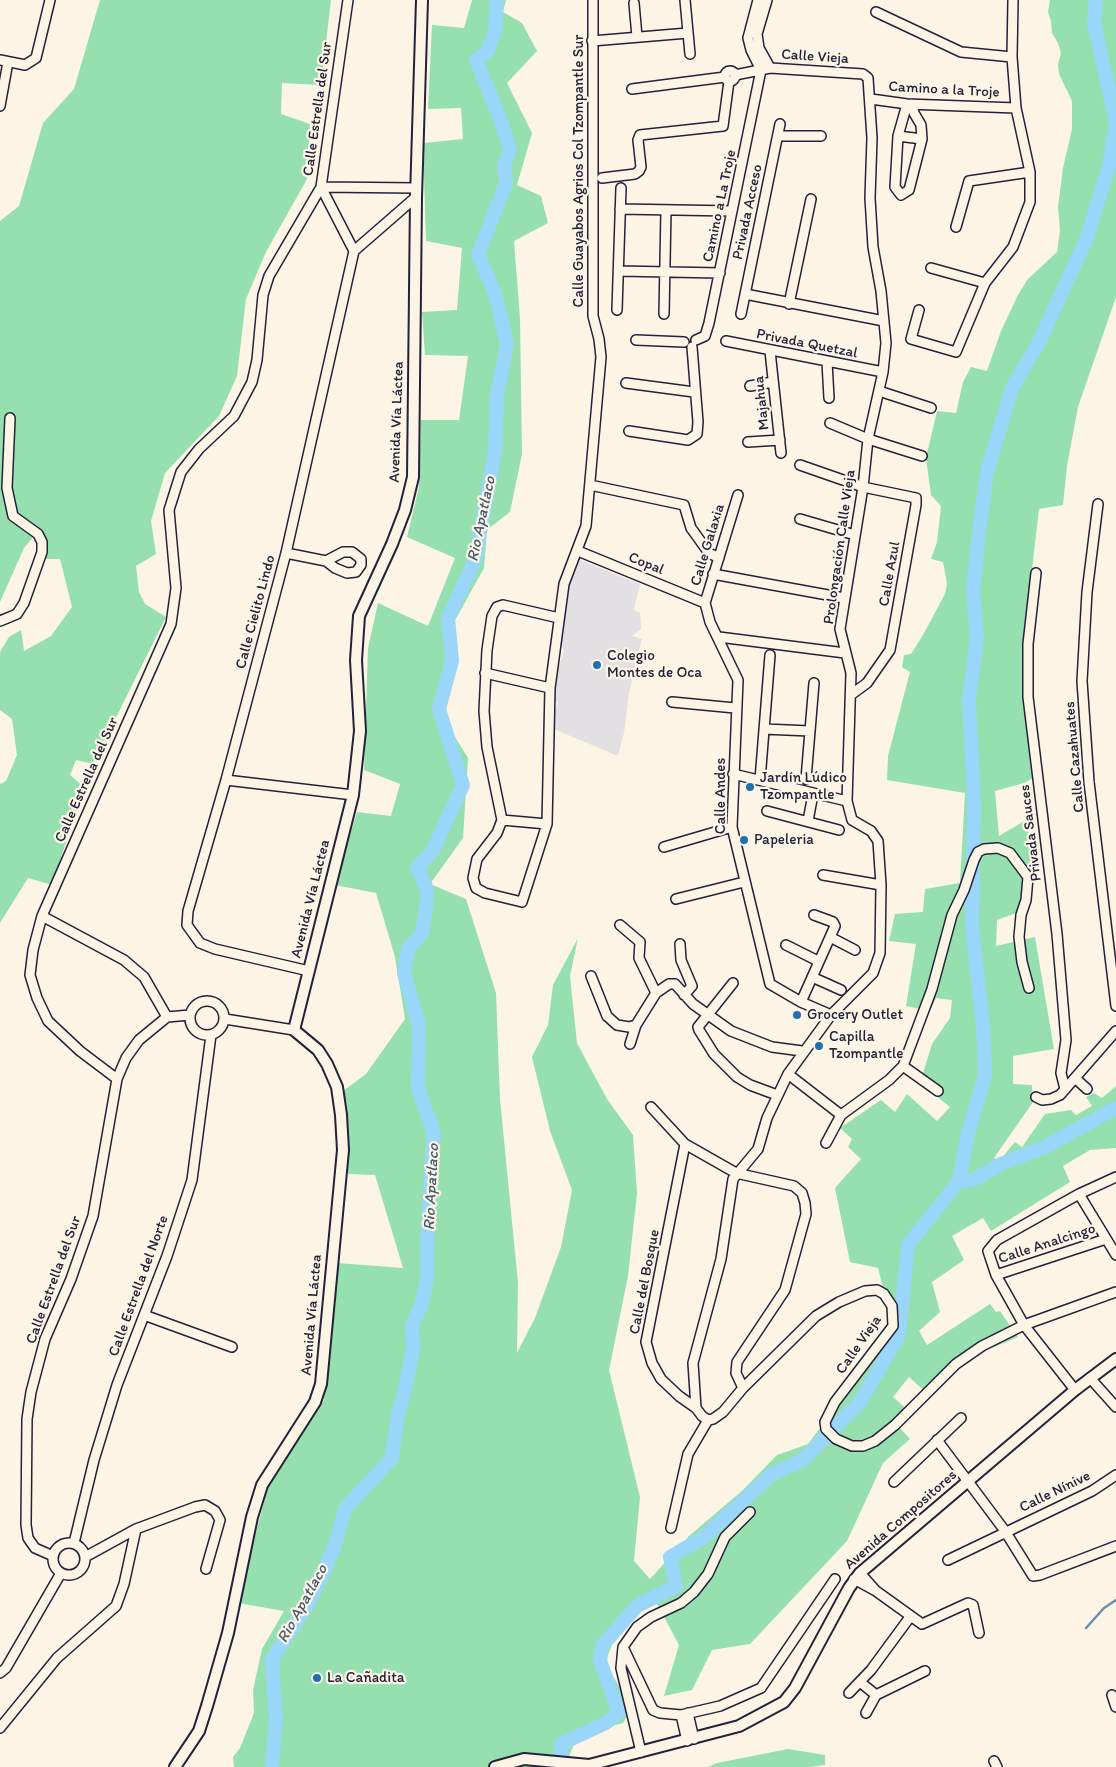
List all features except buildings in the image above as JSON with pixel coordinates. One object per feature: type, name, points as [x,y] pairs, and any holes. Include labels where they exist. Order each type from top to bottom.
[{"type":"street","points":[[0,106],[4,61],[26,65],[36,58],[50,0]]},
{"type":"street","name":"Calle Estrella del Sur","points":[[53,1556],[35,1548],[28,1538],[26,1525],[27,1419],[31,1392],[45,1339],[71,1279],[93,1216],[117,1079],[80,1051],[48,1021],[37,998],[30,975],[33,950],[42,916],[171,624],[176,588],[169,510],[181,472],[199,449],[234,416],[252,382],[257,360],[263,295],[269,276],[321,186],[348,0]]},
{"type":"street","name":"Avenida Vía Láctea","points":[[175,1767],[199,1731],[204,1715],[228,1633],[252,1518],[262,1485],[315,1402],[321,1384],[343,1150],[341,1115],[337,1087],[327,1064],[314,1045],[294,1030],[353,795],[360,732],[356,660],[359,616],[392,544],[405,510],[412,477],[416,192],[422,0]]},
{"type":"street","name":"Calle Guayabos Agrios Col Tzompantle Sur","points":[[502,820],[497,833],[477,859],[473,878],[476,888],[485,893],[522,902],[547,824],[550,688],[564,584],[586,526],[601,357],[593,316],[593,0]]},
{"type":"street","points":[[684,0],[690,54]]},
{"type":"street","points":[[758,0],[748,32],[765,69]]},
{"type":"street","points":[[753,43],[767,0]]},
{"type":"street","points":[[919,310],[911,339],[956,352],[985,284],[1014,247],[1030,202],[1030,172],[1016,108],[1012,58],[1013,0]]},
{"type":"street","points":[[634,4],[637,37]]},
{"type":"street","points":[[876,12],[961,52],[1012,58]]},
{"type":"street","points":[[592,41],[688,33]]},
{"type":"street","name":"Calle Vieja","points":[[632,89],[730,78],[765,69],[866,76]]},
{"type":"street","name":"Camino a La Troje","points":[[691,343],[705,336],[765,69]]},
{"type":"street","name":"Prolongación Calle Vieja","points":[[736,1173],[758,1149],[767,1118],[777,1095],[802,1051],[831,1015],[876,968],[880,953],[881,885],[876,837],[872,831],[852,820],[847,801],[852,694],[851,673],[840,629],[863,487],[868,439],[884,372],[886,343],[873,247],[870,198],[871,99],[866,76]]},
{"type":"street","points":[[602,178],[639,171],[641,167],[638,140],[640,135],[723,126],[730,78]]},
{"type":"street","name":"Camino a la Troje","points":[[871,99],[909,104],[1016,108]]},
{"type":"street","points":[[909,104],[921,125],[922,139],[909,190],[901,194],[895,187],[898,136],[909,104]]},
{"type":"street","name":"Privada Acceso","points":[[741,314],[780,124]]},
{"type":"street","points":[[778,136],[822,136]]},
{"type":"street","points":[[898,136],[922,139]]},
{"type":"street","points":[[956,227],[969,181],[1030,172]]},
{"type":"street","points":[[321,186],[416,192]]},
{"type":"street","points":[[321,186],[354,251],[416,192]]},
{"type":"street","points":[[617,310],[621,188]]},
{"type":"street","points":[[789,304],[811,199]]},
{"type":"street","points":[[620,209],[732,211]]},
{"type":"street","points":[[664,314],[666,210]]},
{"type":"street","name":"Calle Cielito Lindo","points":[[309,970],[215,949],[200,943],[187,925],[188,911],[226,780],[286,553],[354,251]]},
{"type":"street","points":[[931,268],[985,284]]},
{"type":"street","points":[[619,270],[720,273]]},
{"type":"street","points":[[745,294],[884,321]]},
{"type":"street","points":[[629,431],[688,440],[693,438],[698,428],[691,343],[636,340]]},
{"type":"street","name":"Privada Quetzal","points":[[726,341],[884,372]]},
{"type":"street","name":"Majahua","points":[[770,351],[781,453]]},
{"type":"street","points":[[827,362],[829,398]]},
{"type":"street","points":[[750,386],[773,382]]},
{"type":"street","points":[[626,383],[694,392]]},
{"type":"street","points":[[879,391],[931,408]]},
{"type":"street","points":[[0,621],[17,614],[42,552],[42,542],[38,534],[13,516],[7,488],[10,418]]},
{"type":"street","points":[[830,423],[868,439],[922,456]]},
{"type":"street","points":[[748,442],[780,440]]},
{"type":"street","points":[[800,465],[863,487]]},
{"type":"street","points":[[590,485],[684,505],[691,528],[709,553],[719,558]]},
{"type":"street","name":"Calle Azul","points":[[852,694],[867,683],[890,650],[916,505],[916,498],[911,496],[863,487]]},
{"type":"street","name":"Calle Galaxia","points":[[705,602],[738,495]]},
{"type":"street","name":"Calle Cazahuates","points":[[1098,504],[1087,592],[1082,681],[1089,782],[1116,1006]]},
{"type":"street","points":[[800,519],[855,535]]},
{"type":"street","name":"Copal","points":[[578,550],[705,602]]},
{"type":"street","points":[[286,553],[326,561]]},
{"type":"street","points":[[713,574],[844,598]]},
{"type":"street","name":"Privada Sauces","points":[[1036,574],[1028,644],[1028,697],[1058,934],[1066,1040],[1061,1073],[1065,1089]]},
{"type":"street","name":"Calle Andes","points":[[705,602],[710,622],[719,637],[738,680],[735,708],[732,828],[770,984],[801,1002],[831,1015]]},
{"type":"street","points":[[547,824],[502,820],[488,747],[484,711],[487,650],[492,616],[497,607],[503,605],[559,618]]},
{"type":"street","points":[[719,637],[845,653]]},
{"type":"street","points":[[760,780],[770,655]]},
{"type":"street","points":[[486,673],[550,688]]},
{"type":"street","points":[[806,779],[814,683]]},
{"type":"street","points":[[672,702],[735,708]]},
{"type":"street","points":[[764,729],[810,731]]},
{"type":"street","points":[[733,774],[847,801]]},
{"type":"street","points":[[226,780],[353,795]]},
{"type":"street","points":[[808,821],[813,794]]},
{"type":"street","points":[[767,811],[839,830]]},
{"type":"street","points":[[664,847],[732,828]]},
{"type":"street","points":[[826,1143],[841,1115],[889,1080],[903,1066],[932,989],[948,928],[976,856],[984,849],[998,848],[1010,853],[1028,877],[1019,937],[1022,962],[1029,988]]},
{"type":"street","points":[[823,875],[881,885]]},
{"type":"street","points":[[676,899],[744,882]]},
{"type":"street","points":[[801,1002],[830,938],[834,924],[814,915]]},
{"type":"street","points":[[42,916],[124,960],[144,978],[167,1016]]},
{"type":"street","points":[[620,925],[640,942],[639,958],[656,993]]},
{"type":"street","points":[[830,938],[855,950]]},
{"type":"street","points":[[680,944],[682,960],[692,986],[684,994]]},
{"type":"street","points":[[786,945],[818,961]]},
{"type":"street","points":[[591,976],[607,1016],[617,1025],[629,1027],[636,1025]]},
{"type":"street","points":[[812,977],[841,990]]},
{"type":"street","points":[[734,983],[698,1028],[714,1054],[737,1077],[750,1085],[777,1095]]},
{"type":"street","points":[[630,1044],[636,1025],[656,993],[669,984],[675,984],[693,1004],[731,1031],[772,1047],[802,1051]]},
{"type":"street","points":[[212,1001],[222,1008],[225,1019],[220,1030],[211,1035],[205,1035],[195,1030],[190,1015],[196,1005],[212,1001]]},
{"type":"street","points":[[117,1079],[126,1058],[139,1040],[167,1016],[190,1015]]},
{"type":"street","points":[[225,1019],[294,1030]]},
{"type":"street","points":[[1036,1097],[1042,1100],[1052,1099],[1065,1089],[1116,1031]]},
{"type":"street","name":"Calle Estrella del Norte","points":[[74,1543],[94,1460],[117,1385],[167,1256],[192,1180],[211,1035]]},
{"type":"street","points":[[903,1066],[938,1091]]},
{"type":"street","points":[[788,1074],[841,1115]]},
{"type":"street","points":[[1075,1078],[1086,1089]]},
{"type":"street","points":[[651,1107],[686,1144],[736,1173],[794,1186],[802,1193],[806,1214],[785,1290],[737,1362],[736,1373],[743,1388]]},
{"type":"street","name":"Calle del Bosque","points":[[686,1144],[646,1342],[652,1363],[661,1379],[679,1396],[696,1408]]},
{"type":"street","points":[[671,1528],[688,1454],[708,1420],[696,1408],[693,1363],[721,1259],[730,1186],[736,1173]]},
{"type":"street","points":[[1076,1390],[1024,1325],[996,1275],[988,1256],[988,1251],[991,1245],[1079,1194],[1116,1177]]},
{"type":"street","points":[[1079,1194],[1116,1255]]},
{"type":"street","name":"Calle Analcingo","points":[[996,1275],[1106,1239]]},
{"type":"street","name":"Calle Vieja","points":[[708,1420],[723,1412],[743,1388],[816,1316],[839,1302],[865,1291],[882,1292],[892,1306],[893,1326],[835,1402],[826,1417],[826,1429],[836,1439],[858,1447],[875,1441],[895,1425],[956,1364],[982,1346],[1024,1325],[1116,1292]]},
{"type":"street","points":[[144,1315],[232,1347]]},
{"type":"street","name":"Avenida Compositores","points":[[495,1767],[524,1759],[589,1765],[739,1726],[784,1702],[795,1688],[857,1576],[1090,1378],[1116,1359]]},
{"type":"street","points":[[1090,1378],[1116,1407]]},
{"type":"street","points":[[894,1482],[961,1418]]},
{"type":"street","points":[[937,1440],[968,1481],[1033,1576],[1116,1546]]},
{"type":"street","name":"Calle Nínive","points":[[948,1560],[1092,1491],[1116,1476]]},
{"type":"street","points":[[85,1557],[136,1529],[194,1507],[205,1505],[216,1511],[220,1520],[206,1569]]},
{"type":"street","points":[[641,1752],[621,1668],[623,1646],[637,1627],[651,1617],[680,1603],[694,1592],[708,1574],[725,1537],[750,1512]]},
{"type":"street","points":[[0,1728],[57,1658],[116,1606],[124,1584],[136,1529]]},
{"type":"street","points":[[74,1543],[82,1548],[85,1557],[83,1567],[76,1574],[61,1573],[54,1566],[53,1556],[55,1551],[63,1544],[74,1543]]},
{"type":"street","points":[[0,1673],[6,1668],[61,1573]]},
{"type":"street","points":[[857,1576],[922,1624],[968,1603],[973,1605],[978,1633]]},
{"type":"street","points":[[623,1646],[653,1710],[660,1713],[684,1714],[720,1706],[761,1688],[835,1579]]},
{"type":"street","points":[[849,1693],[860,1682],[910,1617]]},
{"type":"street","points":[[866,1712],[876,1695],[925,1671]]},
{"type":"street","points":[[860,1682],[876,1695]]},
{"type":"street","points":[[1112,1695],[1116,1708]]},
{"type":"street","points":[[684,1714],[690,1740]]},
{"type":"shaded area","name":"Colegio Montes de Oca","points":[[580,560],[640,584],[634,610],[640,613],[641,629],[632,636],[642,639],[629,693],[624,733],[618,756],[549,727],[558,703],[554,700],[557,682],[555,678],[564,651],[559,638],[566,594]]},
{"type":"green space","points":[[100,0],[331,0],[321,85],[282,83],[281,114],[310,124],[307,179],[266,252],[246,299],[237,376],[219,416],[165,473],[151,521],[156,554],[136,566],[139,592],[145,604],[166,617],[93,764],[76,760],[70,775],[84,787],[52,885],[28,878],[0,923],[0,784],[6,781],[17,755],[12,719],[0,710],[0,652],[9,637],[21,630],[24,651],[51,636],[72,607],[60,559],[46,559],[35,535],[24,548],[0,602],[0,221],[19,206],[43,123],[74,89]]},
{"type":"green space","points":[[472,0],[506,0],[503,12],[522,23],[537,51],[507,83],[532,133],[517,185],[541,196],[548,223],[514,241],[520,318],[522,454],[510,512],[487,530],[484,568],[453,624],[455,672],[442,716],[468,758],[463,838],[430,884],[466,899],[496,993],[500,1099],[518,1283],[517,1353],[535,1318],[561,1247],[572,1190],[550,1131],[532,1057],[548,1025],[553,985],[578,938],[570,976],[577,1043],[607,1099],[633,1135],[637,1193],[628,1276],[609,1370],[640,1497],[634,1561],[650,1579],[689,1536],[743,1490],[777,1455],[808,1444],[894,1330],[878,1268],[850,1262],[835,1188],[861,1159],[848,1147],[852,1139],[840,1128],[881,1100],[895,1112],[907,1094],[937,1121],[950,1107],[920,1083],[932,1044],[950,1018],[952,1000],[936,998],[930,1011],[906,1006],[916,944],[889,941],[895,914],[923,912],[925,889],[960,883],[965,793],[887,780],[888,756],[910,672],[902,667],[904,655],[911,654],[923,635],[945,594],[947,584],[943,562],[931,559],[937,542],[941,506],[931,495],[926,458],[937,411],[956,413],[963,382],[971,367],[987,371],[1001,331],[1018,295],[1027,280],[1057,252],[1060,230],[1058,207],[1063,168],[1072,129],[1072,101],[1059,74],[1058,64],[1061,53],[1052,33],[1048,12],[1050,0],[1116,0],[1116,297],[1078,407],[1067,466],[1063,505],[1039,509],[1028,604],[1027,664],[1035,771],[1033,778],[1024,783],[995,791],[999,836],[1026,820],[1037,876],[1025,882],[1016,913],[997,920],[996,946],[1035,937],[1054,1049],[1013,1056],[1013,1084],[1032,1085],[1033,1102],[994,1158],[999,1161],[1015,1142],[1022,1147],[1045,1114],[1071,1110],[1076,1115],[1092,1106],[1086,1097],[1094,1093],[1102,1098],[1116,1086],[1116,1148],[1090,1150],[1063,1166],[1070,1182],[991,1231],[983,1218],[952,1236],[964,1260],[932,1282],[940,1312],[919,1331],[927,1345],[990,1304],[996,1312],[1000,1311],[1018,1337],[968,1358],[929,1395],[909,1377],[893,1397],[909,1411],[896,1424],[910,1439],[883,1463],[847,1541],[750,1644],[712,1650],[692,1690],[664,1696],[679,1645],[657,1604],[621,1621],[605,1663],[632,1708],[623,1723],[577,1736],[565,1767],[234,1767],[233,1757],[240,1748],[254,1713],[253,1690],[262,1649],[284,1611],[238,1603],[268,1486],[324,1400],[337,1263],[403,1268],[375,1175],[348,1174],[342,1092],[366,1074],[405,1019],[395,957],[376,893],[335,885],[357,812],[391,816],[400,784],[364,770],[368,648],[378,603],[428,626],[455,558],[407,537],[419,487],[421,420],[459,420],[468,356],[425,355],[422,312],[457,310],[462,248],[426,241],[423,143],[463,139],[461,108],[428,109],[432,25],[464,28]]},
{"type":"green space","points":[[788,1749],[825,1755],[825,1765],[810,1767],[708,1767],[717,1763]]},
{"type":"waterway","name":"Rio Apatlaco","points":[[272,1767],[276,1719],[272,1659],[305,1609],[324,1571],[336,1542],[345,1509],[392,1458],[398,1412],[413,1351],[412,1325],[421,1306],[427,1280],[427,1241],[434,1133],[418,1088],[419,1025],[404,973],[408,949],[422,933],[426,908],[427,889],[417,868],[432,852],[463,785],[439,709],[452,661],[448,618],[475,560],[495,452],[497,395],[507,344],[495,293],[478,255],[506,183],[504,166],[510,149],[499,116],[476,60],[487,52],[495,32],[497,0]]},
{"type":"waterway","points":[[1096,0],[1094,23],[1116,122],[1109,166],[1086,240],[1039,342],[1012,388],[987,472],[979,532],[973,591],[977,638],[969,698],[974,805],[972,926],[983,1026],[985,1075],[968,1133],[959,1181],[973,1180],[1001,1164],[1045,1147],[1116,1108]]},
{"type":"waterway","points":[[563,1767],[561,1744],[606,1723],[619,1712],[600,1661],[602,1646],[637,1606],[676,1586],[670,1557],[704,1537],[771,1475],[803,1460],[860,1402],[899,1335],[908,1245],[959,1181]]},
{"type":"waterway","points":[[1086,1628],[1104,1608],[1116,1600]]},
{"type":"place","name":"Colegio Montes de Oca","points":[[597,665]]},
{"type":"place","name":"Jardín Lúdico Tzompantle","points":[[750,787]]},
{"type":"place","name":"Papeleria","points":[[744,840]]},
{"type":"place","name":"Grocery Outlet","points":[[797,1015]]},
{"type":"place","name":"Capilla Tzompantle","points":[[819,1046]]},
{"type":"place","name":"La Cañadita","points":[[317,1678]]}]
